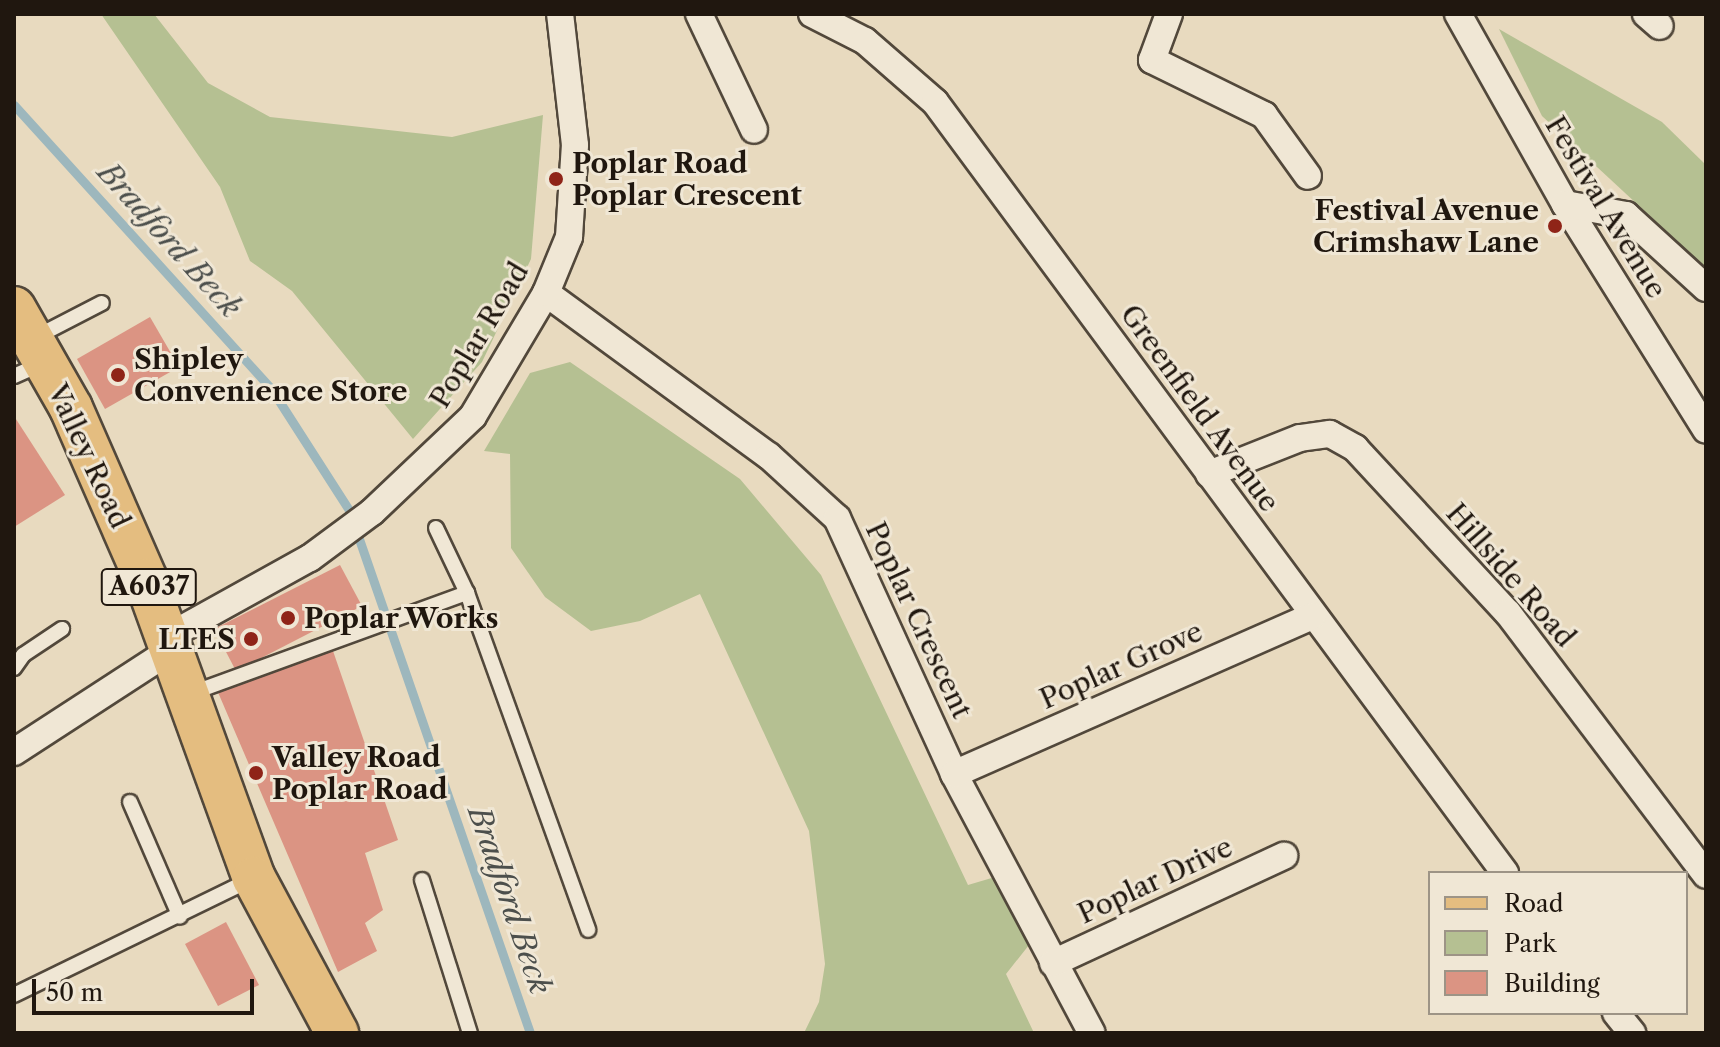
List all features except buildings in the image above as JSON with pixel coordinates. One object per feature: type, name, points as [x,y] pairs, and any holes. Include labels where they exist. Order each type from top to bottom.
[{"type":"main road","name":"Valley Road","points":[[26,346],[71,408],[171,642],[254,878]]},
{"type":"main road","name":"A6037","points":[[254,878],[337,1033]]},
{"type":"street","points":[[699,14],[754,130]]},
{"type":"street","name":"Greenfield Avenue","points":[[812,14],[865,41],[935,102],[1504,871]]},
{"type":"street","points":[[1169,14],[1152,60],[1264,115],[1308,176]]},
{"type":"street","name":"Festival Avenue","points":[[1458,14],[1565,204],[1706,430]]},
{"type":"street","name":"Poplar Road","points":[[14,752],[171,642],[328,544],[372,512],[473,416],[546,293],[569,237],[575,145],[568,15]]},
{"type":"street","points":[[1565,204],[1626,215],[1706,288]]},
{"type":"street","name":"Poplar Crescent","points":[[546,293],[769,456],[837,518],[954,774],[1092,1033]]},
{"type":"street","name":"Hillside Road","points":[[1209,474],[1300,438],[1330,434],[1355,448],[1508,613],[1706,875]]},
{"type":"street","name":"Poplar Grove","points":[[954,774],[1313,616]]},
{"type":"street","name":"Poplar Drive","points":[[1053,963],[1284,856]]},
{"type":"street","points":[[1618,1015],[1632,1033]]},
{"type":"lane","points":[[26,346],[102,303]]},
{"type":"lane","points":[[436,528],[467,593],[588,930]]},
{"type":"lane","points":[[191,694],[406,618],[467,593]]},
{"type":"lane","points":[[14,668],[23,655],[62,629]]},
{"type":"lane","points":[[130,802],[180,917]]},
{"type":"lane","points":[[14,995],[180,917],[254,878]]},
{"type":"lane","points":[[422,880],[470,1033]]},
{"type":"green space","points":[[101,14],[154,14],[208,83],[270,117],[452,137],[543,115],[531,259],[482,362],[413,439],[292,291],[250,261],[220,187]]},
{"type":"green space","points":[[1499,29],[1662,122],[1706,165],[1706,268],[1542,116]]},
{"type":"green space","points":[[570,362],[740,479],[821,575],[968,885],[995,877],[1029,945],[1006,974],[1034,1033],[804,1033],[819,1002],[825,964],[809,831],[700,594],[640,621],[591,631],[545,597],[511,548],[510,454],[484,451],[530,373]]},
{"type":"waterway","name":"Bradford Beck","points":[[14,105],[272,390],[349,510],[530,1033]]},
{"type":"place","name":"Poplar Road Poplar Crescent","points":[[556,179]]},
{"type":"place","name":"Festival Avenue Crimshaw Lane","points":[[1555,226]]},
{"type":"place","name":"Shipley Convenience Store","points":[[118,375]]},
{"type":"place","name":"Poplar Works","points":[[288,618]]},
{"type":"place","name":"LTES","points":[[251,639]]},
{"type":"place","name":"Valley Road Poplar Road","points":[[256,773]]}]
